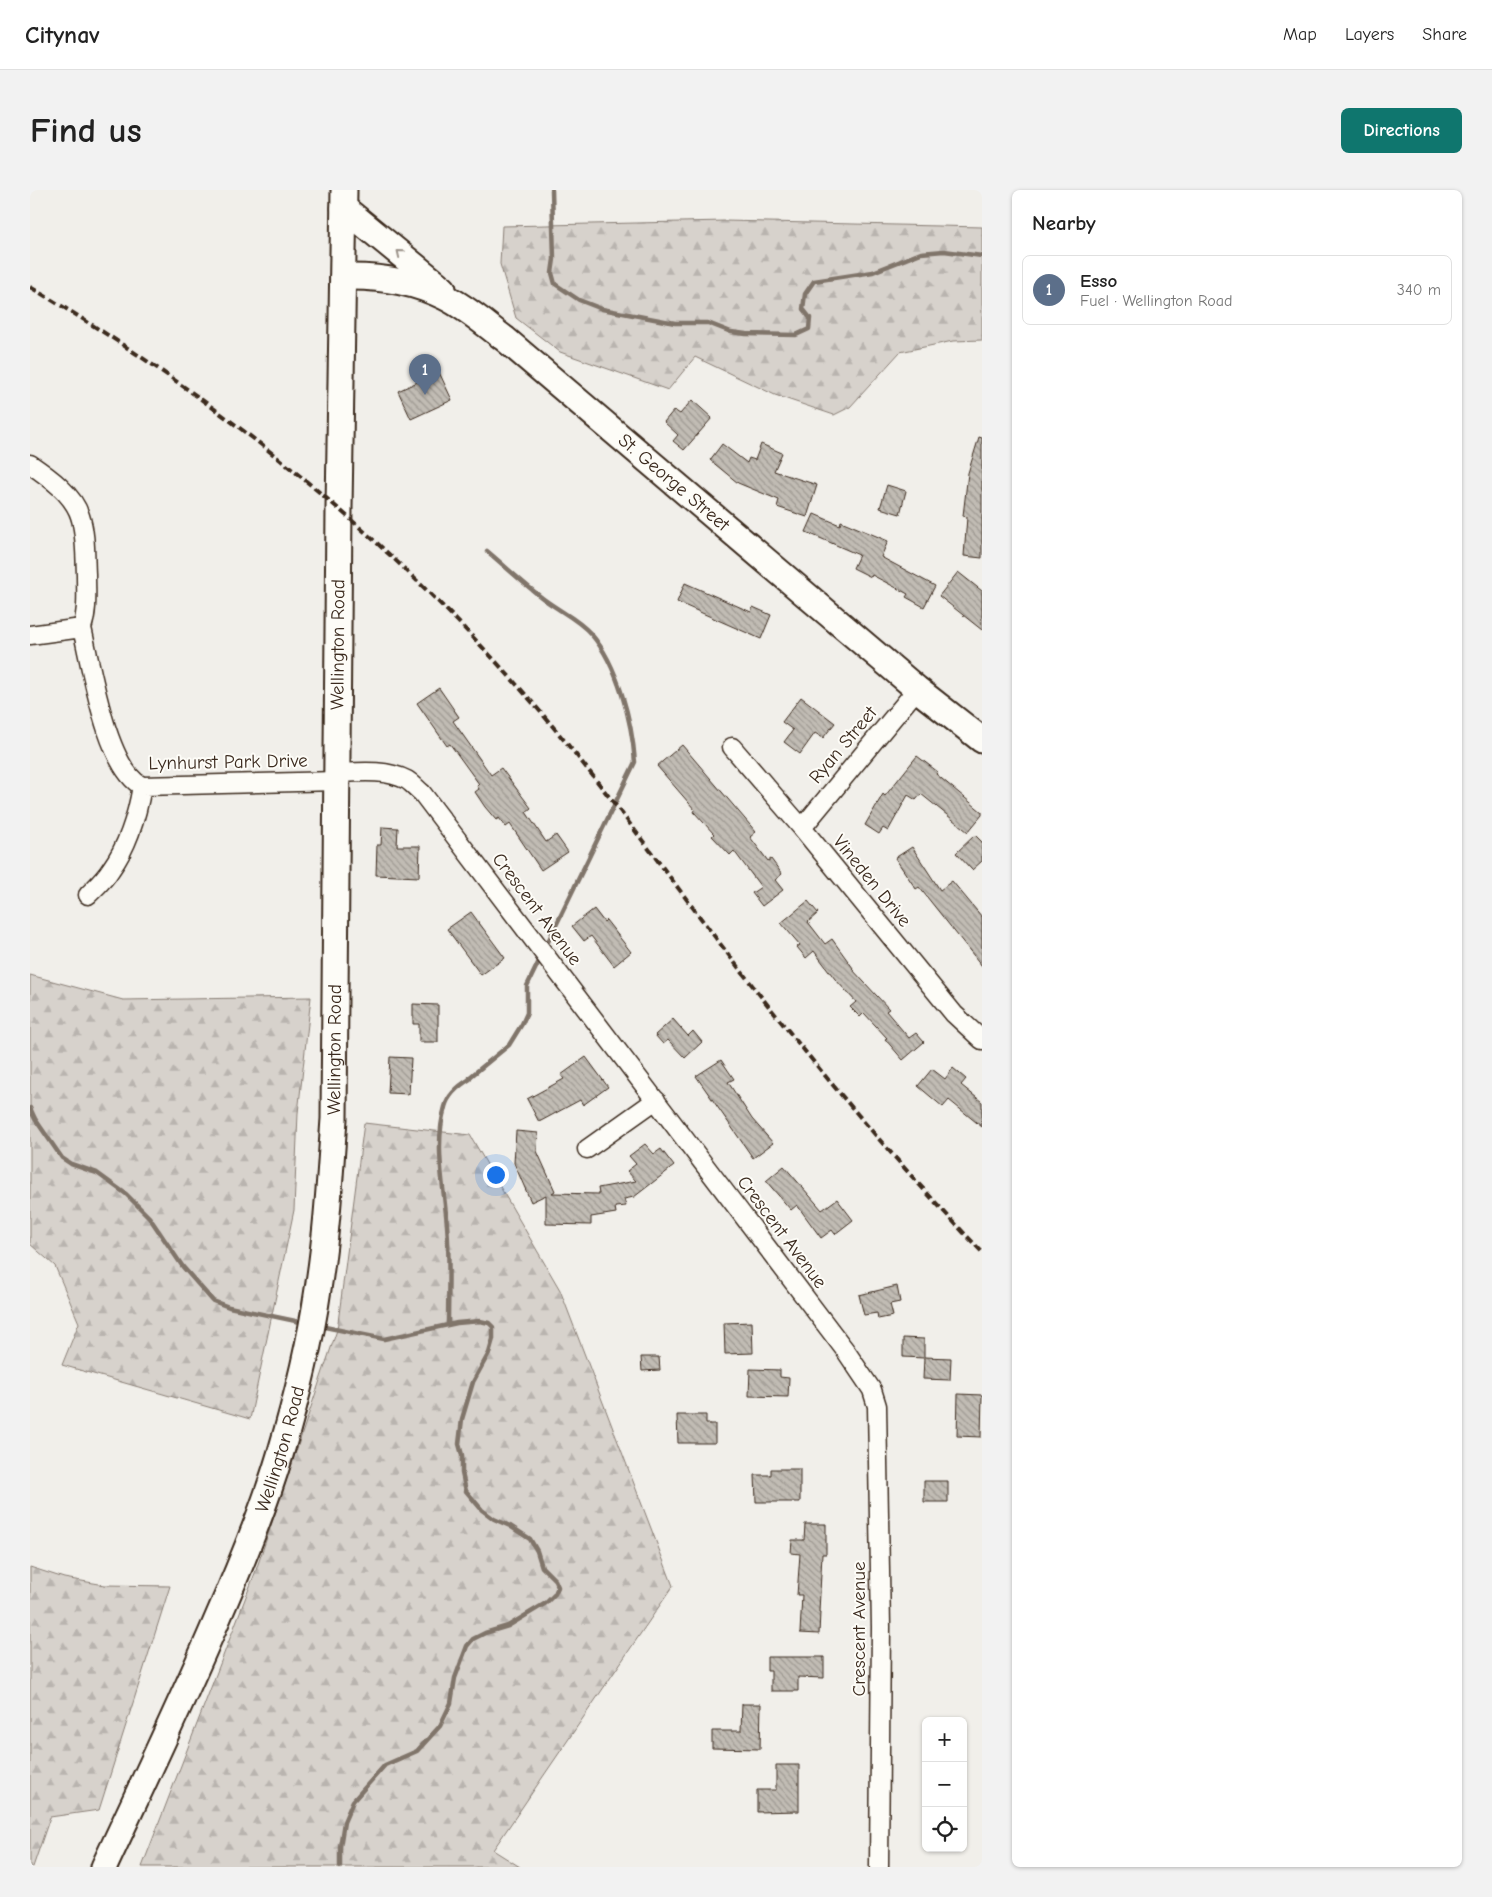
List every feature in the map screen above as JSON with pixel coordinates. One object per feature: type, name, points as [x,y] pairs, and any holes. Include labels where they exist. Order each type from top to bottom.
[{"type":"main road","name":"Wellington Road","points":[[104,1867],[245,1556],[279,1457],[305,1357],[318,1290],[324,1247],[334,1119],[344,199]]},
{"type":"main road","points":[[344,199],[505,340]]},
{"type":"main road","name":"St. George Street","points":[[342,277],[395,280],[423,287],[446,297],[505,340],[917,688],[982,740]]},
{"type":"street","name":"Lynhurst Park Drive","points":[[30,464],[58,485],[71,499],[80,516],[84,541],[87,606],[82,628],[111,743],[123,768],[135,783],[142,786],[337,777]]},
{"type":"street","points":[[30,635],[82,628]]},
{"type":"street","name":"Ryan Street","points":[[802,828],[917,688]]},
{"type":"street","name":"Vineden Drive","points":[[732,747],[802,828],[954,1014],[982,1040]]},
{"type":"street","name":"Crescent Avenue","points":[[337,777],[370,772],[391,774],[407,780],[422,793],[656,1100],[863,1375],[872,1390],[877,1406],[881,1627],[879,1867]]},
{"type":"street","points":[[88,895],[111,870],[123,850],[136,820],[142,786]]},
{"type":"street","points":[[587,1149],[656,1100]]},
{"type":"green space","points":[[725,221],[982,227],[982,340],[953,341],[900,352],[850,407],[834,415],[775,395],[695,357],[668,390],[560,352],[516,318],[500,264],[502,226]]},
{"type":"green space","points":[[30,975],[123,1000],[311,997],[298,1113],[294,1210],[250,1419],[62,1365],[79,1323],[55,1266],[30,1244]]},
{"type":"green space","points":[[364,1123],[470,1135],[560,1290],[673,1586],[493,1850],[520,1867],[142,1867],[255,1573],[337,1330]]},
{"type":"green space","points":[[30,1567],[64,1578],[105,1585],[170,1586],[99,1810],[50,1817],[33,1867],[30,1867]]},
{"type":"building","points":[[439,372],[452,400],[411,419],[398,391]]},
{"type":"building","points":[[692,400],[712,418],[684,450],[673,441],[678,435],[664,422],[674,410],[680,414]]},
{"type":"building","points":[[979,437],[982,438],[982,558],[964,556],[967,517],[963,516],[968,473]]},
{"type":"building","points":[[722,444],[747,463],[749,458],[755,460],[761,444],[782,453],[774,471],[817,485],[807,517],[777,507],[779,500],[738,483],[710,460]]},
{"type":"building","points":[[887,485],[906,491],[900,514],[880,508]]},
{"type":"building","points":[[814,514],[840,525],[841,521],[888,541],[881,557],[935,586],[924,607],[906,597],[908,594],[872,575],[871,577],[853,568],[859,555],[806,532]]},
{"type":"building","points":[[958,572],[982,591],[982,630],[939,596]]},
{"type":"building","points":[[685,583],[751,612],[753,607],[771,615],[761,639],[677,602]]},
{"type":"building","points":[[439,688],[459,717],[453,721],[491,775],[501,768],[531,808],[526,812],[546,842],[556,835],[568,852],[541,870],[510,824],[506,827],[499,818],[496,820],[485,807],[475,792],[479,789],[477,786],[479,784],[450,744],[447,746],[417,703]]},
{"type":"building","points":[[801,697],[835,723],[823,738],[815,733],[800,754],[784,742],[793,730],[782,722]]},
{"type":"building","points":[[682,745],[756,832],[750,837],[768,861],[771,859],[782,874],[775,880],[783,890],[762,906],[752,893],[761,887],[734,851],[730,855],[712,836],[714,834],[657,766]]},
{"type":"building","points":[[917,756],[938,772],[936,774],[982,812],[982,815],[968,832],[921,794],[916,800],[908,795],[888,831],[883,828],[879,834],[865,825],[883,794],[885,796]]},
{"type":"building","points":[[382,827],[398,828],[397,846],[420,846],[419,877],[376,875],[377,845],[381,845]]},
{"type":"building","points":[[975,835],[982,842],[982,861],[972,870],[956,853]]},
{"type":"building","points":[[912,847],[940,890],[952,881],[982,917],[982,966],[919,887],[916,889],[895,858]]},
{"type":"building","points":[[808,901],[818,913],[808,922],[825,944],[832,939],[852,969],[889,1009],[886,1011],[909,1038],[916,1033],[924,1042],[903,1060],[885,1039],[887,1038],[864,1013],[860,1017],[850,1007],[856,1002],[835,979],[814,951],[806,958],[797,947],[800,945],[781,923]]},
{"type":"building","points":[[594,909],[604,922],[606,920],[631,952],[614,966],[591,936],[584,941],[572,926]]},
{"type":"building","points":[[471,912],[505,958],[481,975],[447,929]]},
{"type":"building","points":[[413,1004],[438,1005],[438,1042],[419,1042],[419,1024],[413,1024]]},
{"type":"building","points":[[673,1019],[688,1036],[693,1031],[702,1042],[685,1058],[668,1040],[663,1044],[655,1035]]},
{"type":"building","points":[[390,1057],[411,1058],[409,1094],[388,1093]]},
{"type":"building","points":[[586,1057],[608,1087],[583,1105],[580,1100],[539,1122],[527,1099],[564,1079],[561,1075]]},
{"type":"building","points":[[721,1060],[734,1079],[728,1082],[752,1119],[773,1143],[753,1158],[696,1076]]},
{"type":"building","points":[[953,1068],[966,1079],[961,1085],[982,1102],[982,1127],[949,1100],[943,1107],[918,1086],[932,1069],[945,1079]]},
{"type":"building","points":[[516,1131],[538,1133],[537,1151],[555,1191],[552,1193],[599,1194],[598,1188],[636,1181],[627,1171],[636,1164],[629,1156],[645,1144],[654,1154],[661,1149],[674,1166],[634,1197],[624,1199],[626,1206],[615,1207],[616,1213],[591,1217],[591,1225],[546,1224],[546,1195],[531,1202],[514,1163]]},
{"type":"building","points":[[784,1166],[822,1210],[837,1199],[853,1220],[835,1234],[832,1230],[821,1238],[797,1205],[791,1210],[766,1181]]},
{"type":"building","points":[[897,1286],[900,1302],[890,1304],[893,1316],[878,1319],[877,1313],[864,1315],[859,1295]]},
{"type":"building","points":[[752,1322],[753,1353],[725,1354],[724,1323]]},
{"type":"building","points":[[903,1338],[924,1339],[924,1357],[951,1358],[950,1380],[923,1379],[924,1358],[903,1357]]},
{"type":"building","points":[[641,1357],[659,1357],[660,1370],[642,1371]]},
{"type":"building","points":[[750,1369],[780,1370],[780,1377],[789,1378],[788,1397],[749,1396]]},
{"type":"building","points":[[958,1394],[982,1395],[981,1437],[957,1436]]},
{"type":"building","points":[[677,1415],[706,1415],[706,1424],[715,1424],[715,1443],[678,1443]]},
{"type":"building","points":[[771,1469],[800,1469],[800,1502],[756,1502],[755,1475],[771,1475]]},
{"type":"building","points":[[924,1481],[948,1481],[948,1502],[924,1502]]},
{"type":"building","points":[[805,1524],[826,1524],[826,1554],[822,1554],[819,1634],[800,1633],[802,1595],[797,1595],[800,1554],[791,1553],[792,1540],[804,1540]]},
{"type":"building","points":[[767,1657],[824,1657],[824,1678],[798,1677],[798,1691],[771,1691],[771,1671],[767,1671]]},
{"type":"building","points":[[742,1704],[761,1704],[760,1749],[712,1748],[712,1731],[741,1731]]},
{"type":"building","points":[[776,1765],[799,1765],[799,1811],[757,1812],[757,1790],[776,1790]]},
{"type":"waterway","points":[[552,190],[554,259],[552,273],[555,284],[579,300],[602,309],[675,323],[708,323],[731,332],[796,335],[809,329],[810,318],[803,309],[805,294],[814,281],[873,272],[921,253],[944,251],[982,256]]},
{"type":"waterway","points":[[487,551],[538,594],[575,620],[591,634],[609,661],[622,695],[631,729],[635,762],[545,948]]},
{"type":"waterway","points":[[448,1325],[448,1237],[440,1151],[440,1136],[445,1107],[449,1098],[462,1084],[509,1045],[527,1013],[527,986],[541,957]]},
{"type":"waterway","points":[[30,1108],[35,1119],[62,1158],[71,1164],[97,1173],[126,1194],[149,1217],[183,1267],[213,1301],[229,1307],[305,1323]]},
{"type":"waterway","points":[[320,1326],[384,1339],[457,1323],[480,1321],[489,1323],[493,1327],[493,1339],[489,1353],[473,1382],[462,1419],[459,1444],[466,1491],[482,1510],[530,1539],[537,1551],[542,1567],[555,1580],[558,1587],[555,1594],[546,1603],[508,1626],[473,1639],[467,1646],[455,1678],[451,1703],[440,1726],[417,1751],[385,1765],[353,1801],[344,1822],[340,1847],[340,1867]]},
{"type":"railway","points":[[30,287],[97,328],[227,418],[349,518],[407,571],[463,627],[517,685],[572,750],[728,954],[819,1069],[915,1180],[982,1252]]},
{"type":"place","name":"Esso","points":[[425,395]]}]
